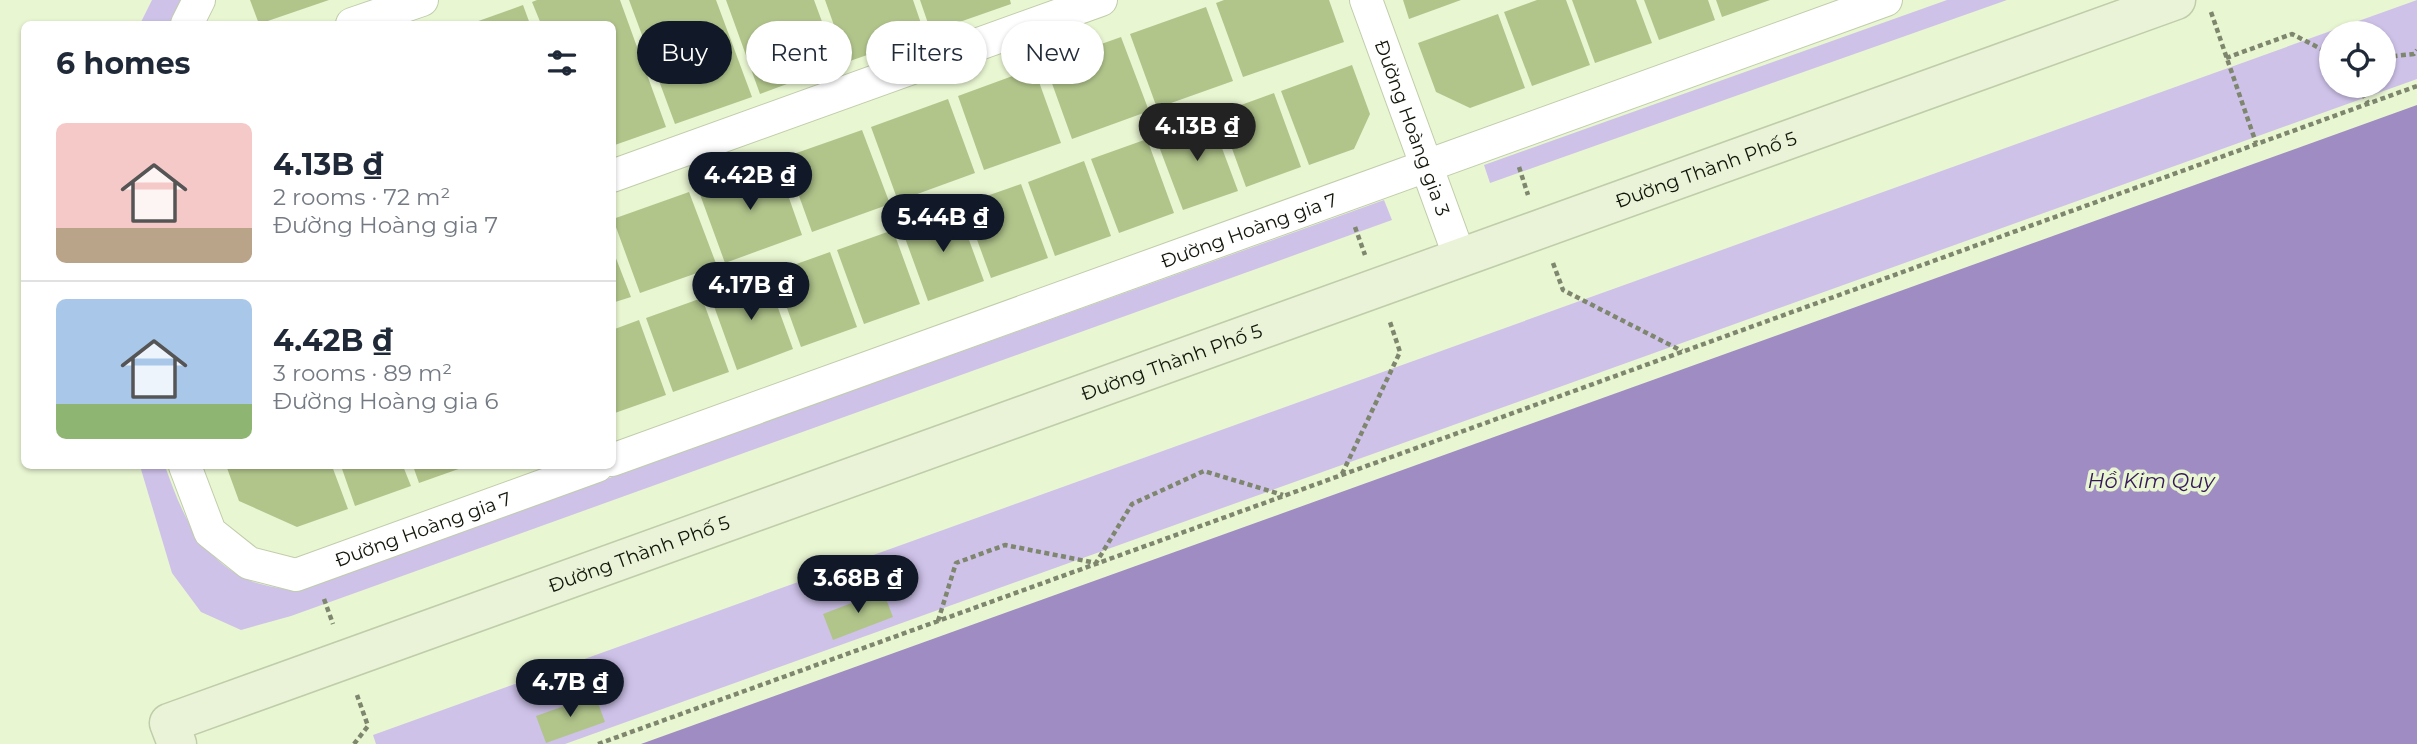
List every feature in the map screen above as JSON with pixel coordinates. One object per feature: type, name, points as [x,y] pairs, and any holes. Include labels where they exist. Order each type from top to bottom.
[{"type":"street","points":[[188,21],[199,0]]},
{"type":"street","points":[[361,21],[422,0]]},
{"type":"street","points":[[616,175],[1101,0]]},
{"type":"street","name":"Đường Hoàng gia 3","points":[[1366,0],[1460,258]]},
{"type":"street","name":"Đường Hoàng gia 7","points":[[616,459],[1886,0]]},
{"type":"street","name":"Đường Thành Phố 5","points":[[173,734],[1377,288],[2176,0]]},
{"type":"street","name":"Đường Hoàng gia 7","points":[[186,469],[211,532],[249,563],[296,575],[589,469]]},
{"type":"path","points":[[2207,0],[2256,143]]},
{"type":"path","points":[[2226,58],[2292,34],[2319,48]]},
{"type":"path","points":[[2396,56],[2414,54],[2417,50]]},
{"type":"path","points":[[598,744],[2417,86]]},
{"type":"path","points":[[2365,98],[2368,103]]},
{"type":"path","points":[[1508,136],[1563,289],[1683,351]]},
{"type":"path","points":[[1342,474],[1400,352],[1345,196]]},
{"type":"path","points":[[1097,563],[1132,504],[1204,471],[1283,495]]},
{"type":"path","points":[[938,621],[957,563],[1005,545],[1097,563]]},
{"type":"shaded area","points":[[152,0],[184,0],[174,21],[142,21]]},
{"type":"shaded area","points":[[1947,0],[2007,0],[1490,183],[1484,165]]},
{"type":"shaded area","points":[[2417,0],[2417,79],[2396,87],[2396,21],[2359,21]]},
{"type":"shaded area","points":[[2319,35],[2319,98],[2364,98],[565,744],[376,744],[373,735]]},
{"type":"shaded area","points":[[1384,200],[1392,220],[291,616],[241,630],[201,612],[172,573],[141,469],[166,469],[186,518],[218,561],[251,581],[294,591]]},
{"type":"water","name":"Hồ Kim Quy","points":[[2417,105],[2417,744],[641,744]]},
{"type":"building","points":[[250,0],[329,0],[268,21],[258,21]]},
{"type":"building","points":[[537,0],[620,0],[637,47],[637,84],[650,84],[666,127],[616,145],[616,21],[540,21],[532,2]]},
{"type":"building","points":[[629,0],[716,0],[724,21],[637,21]]},
{"type":"building","points":[[726,0],[814,0],[822,21],[746,21],[746,55]]},
{"type":"building","points":[[825,0],[913,0],[920,21],[866,21],[866,55],[852,60],[852,21],[832,21]]},
{"type":"building","points":[[920,0],[1010,0],[1011,4],[962,21],[927,21]]},
{"type":"building","points":[[1224,0],[1329,0],[1344,42],[1243,77],[1216,3]]},
{"type":"building","points":[[1403,0],[1461,0],[1409,19]]},
{"type":"building","points":[[1537,0],[1566,0],[1590,65],[1532,86],[1504,12]]},
{"type":"building","points":[[1572,0],[1636,0],[1652,43],[1595,63]]},
{"type":"building","points":[[1644,0],[1708,0],[1715,20],[1659,40]]},
{"type":"building","points":[[1716,0],[1770,0],[1722,17]]},
{"type":"building","points":[[523,5],[529,21],[478,21]]},
{"type":"building","points":[[1206,7],[1233,81],[1157,108],[1130,34]]},
{"type":"building","points":[[1498,14],[1525,88],[1470,108],[1436,92],[1418,43]]},
{"type":"building","points":[[1121,37],[1149,111],[1072,139],[1052,84],[1104,84],[1104,43]]},
{"type":"building","points":[[732,43],[752,97],[675,124],[660,84],[732,84]]},
{"type":"building","points":[[1352,65],[1370,114],[1354,149],[1309,165],[1281,91]]},
{"type":"building","points":[[1001,80],[1001,84],[1040,84],[1061,143],[984,170],[958,96]]},
{"type":"building","points":[[756,84],[787,84],[760,94]]},
{"type":"building","points":[[1274,93],[1301,167],[1246,187],[1219,113]]},
{"type":"building","points":[[948,99],[975,173],[898,201],[871,127]]},
{"type":"building","points":[[1210,116],[1238,191],[1183,210],[1155,136]]},
{"type":"building","points":[[862,130],[890,204],[812,232],[785,157]]},
{"type":"building","points":[[1147,139],[1174,213],[1119,233],[1091,159]]},
{"type":"building","points":[[776,161],[802,235],[725,263],[698,189]]},
{"type":"building","points":[[1084,161],[1111,236],[1055,256],[1028,182]]},
{"type":"building","points":[[1021,184],[1048,258],[991,278],[964,204]]},
{"type":"building","points":[[689,192],[717,266],[640,293],[616,227],[616,218]]},
{"type":"building","points":[[957,207],[984,281],[928,301],[901,227]]},
{"type":"building","points":[[893,230],[920,304],[864,324],[837,250]]},
{"type":"building","points":[[830,252],[857,327],[801,347],[774,272]]},
{"type":"building","points":[[616,258],[631,297],[616,302]]},
{"type":"building","points":[[766,275],[793,349],[737,370],[710,295]]},
{"type":"building","points":[[702,298],[729,372],[673,392],[646,318]]},
{"type":"building","points":[[639,320],[666,395],[616,413],[616,329]]},
{"type":"building","points":[[227,469],[333,469],[348,509],[297,527],[239,501]]},
{"type":"building","points":[[342,469],[404,469],[411,486],[355,506]]},
{"type":"building","points":[[414,469],[459,469],[419,483]]},
{"type":"building","points":[[883,591],[893,617],[833,640],[823,614]]},
{"type":"building","points":[[595,695],[605,722],[546,743],[536,716]]}]
